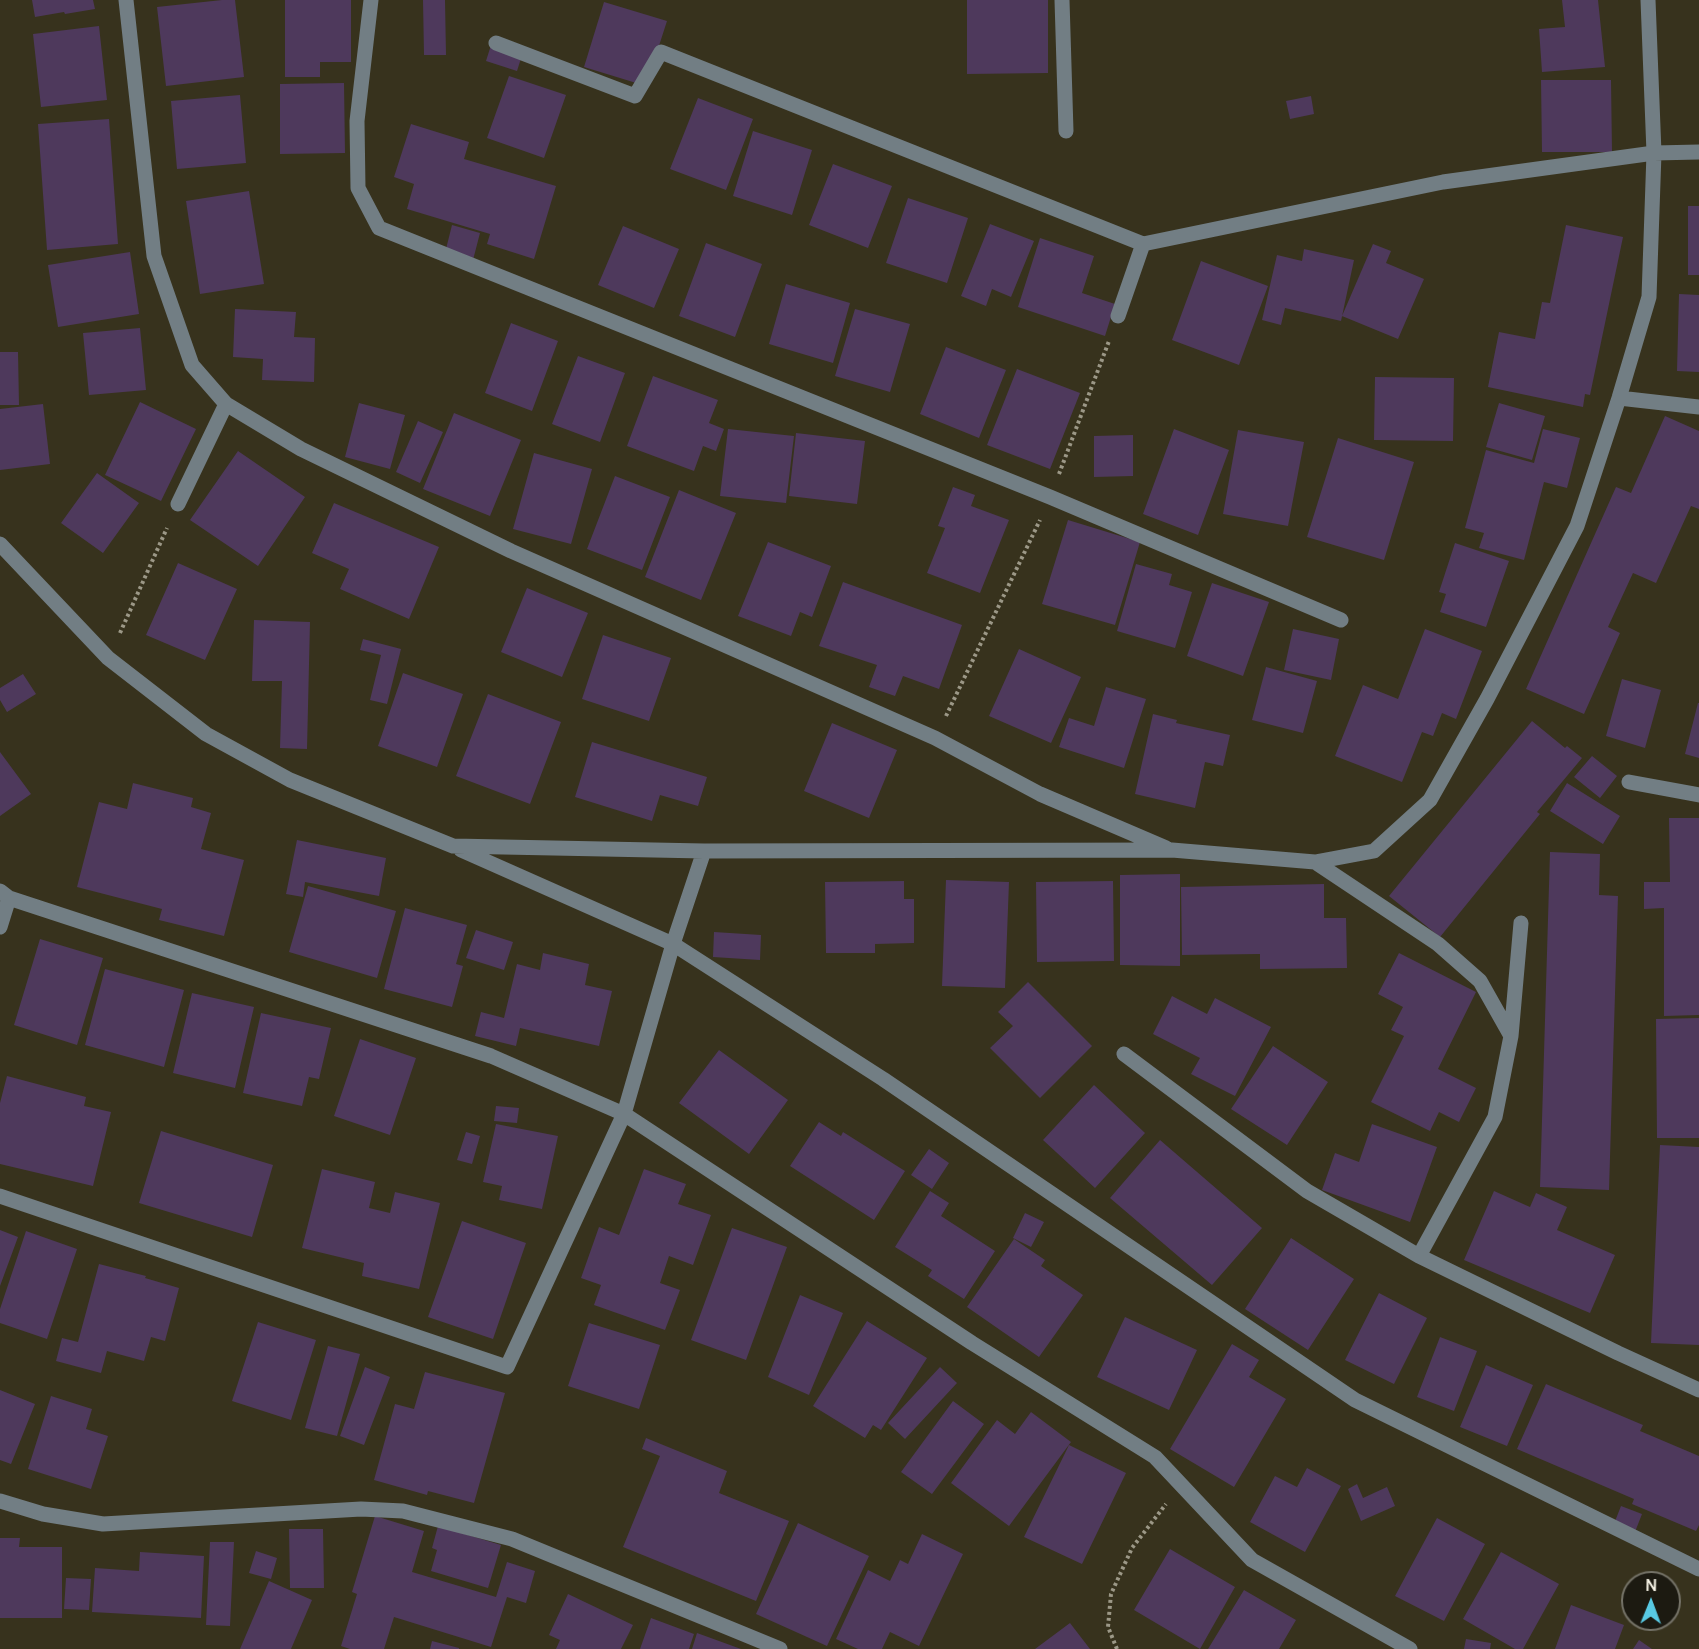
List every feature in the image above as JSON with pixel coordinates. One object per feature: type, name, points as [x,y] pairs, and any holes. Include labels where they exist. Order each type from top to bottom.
[{"type":"street","points":[[126,0],[154,256],[192,365],[226,404],[301,449],[511,551],[935,738],[1040,794],[1172,850]]},
{"type":"street","points":[[370,0],[357,122],[358,188],[379,228],[1050,497],[1341,620]]},
{"type":"street","points":[[1062,0],[1066,131]]},
{"type":"street","points":[[453,846],[704,851],[1172,850],[1314,862],[1374,851],[1430,800],[1487,699],[1577,526],[1619,398],[1649,297],[1654,153],[1648,0]]},
{"type":"street","points":[[496,43],[635,96],[661,52],[1143,244],[1443,182],[1654,153],[1699,152]]},
{"type":"street","points":[[1118,316],[1143,244]]},
{"type":"street","points":[[1619,398],[1699,407]]},
{"type":"street","points":[[178,504],[226,404]]},
{"type":"street","points":[[0,543],[108,658],[206,734],[291,780],[453,846],[674,944],[883,1079],[1356,1400],[1699,1569]]},
{"type":"street","points":[[1629,782],[1699,795]]},
{"type":"street","points":[[0,1196],[507,1367],[624,1114],[704,851]]},
{"type":"street","points":[[1314,862],[1438,944],[1480,981],[1510,1036]]},
{"type":"street","points":[[0,927],[4,895],[491,1056],[624,1114],[962,1336],[1155,1457],[1252,1560],[1410,1649]]},
{"type":"street","points":[[1419,1256],[1495,1117],[1510,1036],[1521,923]]},
{"type":"street","points":[[1124,1054],[1307,1191],[1419,1256],[1699,1390]]},
{"type":"street","points":[[0,1501],[44,1514],[103,1524],[361,1509],[403,1511],[512,1539],[780,1649]]},
{"type":"path","points":[[935,738],[1050,497],[1118,316]]},
{"type":"path","points":[[108,658],[178,504]]},
{"type":"path","points":[[1117,1649],[1108,1627],[1111,1594],[1132,1548],[1181,1484]]},
{"type":"building","points":[[32,0],[93,0],[95,9],[35,17]]},
{"type":"building","points":[[235,0],[244,77],[166,86],[157,7]]},
{"type":"building","points":[[285,0],[351,0],[351,62],[320,62],[320,77],[285,77]]},
{"type":"building","points":[[423,0],[445,0],[446,55],[424,55]]},
{"type":"building","points":[[967,0],[1048,0],[1048,73],[967,74]]},
{"type":"building","points":[[1562,0],[1598,0],[1605,67],[1542,72],[1539,29],[1565,27]]},
{"type":"building","points":[[604,2],[667,21],[646,86],[584,67]]},
{"type":"building","points":[[99,26],[107,100],[41,107],[33,34]]},
{"type":"building","points":[[492,42],[523,52],[517,71],[486,61]]},
{"type":"building","points":[[509,76],[566,95],[544,158],[487,138]]},
{"type":"building","points":[[1541,80],[1611,80],[1612,152],[1542,152]]},
{"type":"building","points":[[344,83],[345,153],[280,154],[280,84]]},
{"type":"building","points":[[240,95],[246,163],[177,169],[171,101]]},
{"type":"building","points":[[1311,96],[1314,114],[1290,119],[1286,101]]},
{"type":"building","points":[[698,98],[753,119],[726,190],[670,169]]},
{"type":"building","points":[[109,119],[118,244],[47,250],[38,124]]},
{"type":"building","points":[[411,124],[469,142],[464,159],[556,186],[534,259],[487,244],[490,234],[407,209],[414,184],[394,177]]},
{"type":"building","points":[[753,131],[812,150],[792,215],[733,196]]},
{"type":"building","points":[[833,164],[892,186],[868,248],[809,225]]},
{"type":"building","points":[[249,191],[264,284],[200,294],[186,201]]},
{"type":"building","points":[[908,198],[968,218],[947,283],[886,263]]},
{"type":"building","points":[[1688,206],[1699,206],[1699,275],[1688,275]]},
{"type":"building","points":[[990,224],[1034,241],[1011,297],[992,289],[986,306],[961,296]]},
{"type":"building","points":[[452,225],[480,233],[473,260],[445,253]]},
{"type":"building","points":[[1566,225],[1623,237],[1590,395],[1585,394],[1583,407],[1488,387],[1499,332],[1535,339],[1542,302],[1550,303]]},
{"type":"building","points":[[623,226],[679,249],[654,308],[598,285]]},
{"type":"building","points":[[1040,238],[1094,256],[1082,293],[1115,304],[1105,336],[1018,307]]},
{"type":"building","points":[[706,243],[762,264],[735,337],[679,316]]},
{"type":"building","points":[[1373,244],[1391,251],[1386,263],[1424,279],[1398,339],[1342,316]]},
{"type":"building","points":[[1304,249],[1354,260],[1341,321],[1285,308],[1281,325],[1262,320],[1277,255],[1302,261]]},
{"type":"building","points":[[130,252],[139,314],[58,327],[48,265]]},
{"type":"building","points":[[1201,261],[1268,286],[1239,365],[1172,340]]},
{"type":"building","points":[[786,284],[850,303],[833,363],[769,344]]},
{"type":"building","points":[[1679,294],[1699,295],[1699,372],[1677,371]]},
{"type":"building","points":[[235,309],[296,312],[294,337],[315,338],[314,382],[262,380],[263,359],[233,357]]},
{"type":"building","points":[[855,309],[910,324],[890,392],[835,376]]},
{"type":"building","points":[[511,323],[558,341],[532,411],[485,393]]},
{"type":"building","points":[[140,328],[146,390],[89,395],[83,333]]},
{"type":"building","points":[[946,347],[1006,370],[979,438],[920,414]]},
{"type":"building","points":[[0,352],[18,352],[19,405],[0,405]]},
{"type":"building","points":[[578,356],[625,373],[600,442],[552,424]]},
{"type":"building","points":[[1017,369],[1080,393],[1050,469],[987,445]]},
{"type":"building","points":[[653,376],[718,400],[709,423],[724,429],[716,451],[703,446],[694,471],[627,446]]},
{"type":"building","points":[[1375,377],[1454,378],[1453,441],[1374,440]]},
{"type":"building","points":[[140,402],[196,429],[161,501],[105,475]]},
{"type":"building","points":[[359,403],[405,415],[390,469],[345,457]]},
{"type":"building","points":[[1499,403],[1545,416],[1532,460],[1486,447]]},
{"type":"building","points":[[43,404],[50,464],[0,470],[0,409]]},
{"type":"building","points":[[454,413],[521,440],[490,516],[423,489]]},
{"type":"building","points":[[1665,416],[1699,431],[1699,509],[1691,506],[1656,583],[1633,573],[1608,627],[1620,633],[1584,714],[1526,689],[1616,487],[1631,493]]},
{"type":"building","points":[[418,421],[443,432],[420,483],[396,472]]},
{"type":"building","points":[[728,429],[794,436],[786,503],[720,496]]},
{"type":"building","points":[[1174,429],[1229,450],[1198,535],[1143,514]]},
{"type":"building","points":[[1543,429],[1580,438],[1567,488],[1544,482],[1524,560],[1479,548],[1484,533],[1465,528],[1486,450],[1534,463]]},
{"type":"building","points":[[1238,430],[1304,442],[1288,526],[1223,514]]},
{"type":"building","points":[[796,433],[865,441],[857,504],[789,496]]},
{"type":"building","points":[[1133,435],[1133,476],[1094,477],[1094,436]]},
{"type":"building","points":[[1338,438],[1414,462],[1384,560],[1307,537]]},
{"type":"building","points":[[238,451],[305,497],[258,566],[190,520]]},
{"type":"building","points":[[534,453],[592,469],[571,544],[513,529]]},
{"type":"building","points":[[97,473],[139,503],[103,553],[61,523]]},
{"type":"building","points":[[615,476],[670,497],[642,570],[587,549]]},
{"type":"building","points":[[953,487],[975,495],[971,506],[1009,520],[980,593],[927,573],[945,528],[938,526]]},
{"type":"building","points":[[679,490],[736,513],[701,600],[645,577]]},
{"type":"building","points":[[334,503],[439,547],[409,619],[340,589],[349,569],[312,553]]},
{"type":"building","points":[[1068,520],[1140,542],[1115,625],[1042,604]]},
{"type":"building","points":[[768,542],[831,566],[812,617],[800,612],[791,636],[738,616]]},
{"type":"building","points":[[1455,543],[1509,561],[1486,627],[1440,612],[1446,594],[1439,592]]},
{"type":"building","points":[[178,563],[237,589],[205,660],[146,635]]},
{"type":"building","points":[[1136,564],[1172,574],[1169,585],[1192,592],[1175,648],[1117,631]]},
{"type":"building","points":[[843,582],[962,625],[939,689],[903,676],[895,696],[869,687],[877,665],[819,646]]},
{"type":"building","points":[[1212,583],[1269,602],[1243,676],[1187,656]]},
{"type":"building","points":[[527,588],[588,613],[562,677],[501,652]]},
{"type":"building","points":[[254,620],[310,622],[307,749],[280,748],[282,681],[252,681]]},
{"type":"building","points":[[1293,629],[1339,639],[1331,680],[1284,670]]},
{"type":"building","points":[[1425,629],[1482,651],[1456,719],[1442,713],[1433,736],[1422,732],[1402,782],[1335,756],[1363,685],[1398,699]]},
{"type":"building","points":[[603,635],[671,658],[649,721],[582,699]]},
{"type":"building","points":[[363,639],[401,649],[387,704],[370,700],[381,655],[360,650]]},
{"type":"building","points":[[1019,649],[1081,677],[1051,743],[989,716]]},
{"type":"building","points":[[1266,667],[1317,681],[1303,733],[1252,720]]},
{"type":"building","points":[[403,673],[463,694],[437,767],[378,746]]},
{"type":"building","points":[[23,674],[36,694],[7,712],[0,700],[0,688]]},
{"type":"building","points":[[1622,679],[1661,690],[1645,748],[1606,736]]},
{"type":"building","points":[[1106,687],[1146,699],[1124,768],[1059,747],[1069,718],[1094,726]]},
{"type":"building","points":[[488,694],[561,722],[530,804],[456,776]]},
{"type":"building","points":[[1699,703],[1699,758],[1685,754]]},
{"type":"building","points":[[1153,714],[1177,720],[1176,723],[1230,735],[1223,766],[1205,762],[1195,808],[1135,794]]},
{"type":"building","points":[[1532,721],[1565,748],[1567,746],[1582,758],[1537,812],[1540,814],[1440,937],[1389,896]]},
{"type":"building","points":[[832,723],[897,750],[869,818],[804,791]]},
{"type":"building","points":[[592,742],[707,777],[698,806],[660,795],[652,821],[575,797]]},
{"type":"building","points":[[0,752],[31,794],[0,816]]},
{"type":"building","points":[[1592,756],[1617,776],[1600,798],[1574,777]]},
{"type":"building","points":[[133,783],[193,798],[191,807],[211,813],[201,849],[244,860],[224,936],[159,920],[162,909],[77,887],[99,802],[127,809]]},
{"type":"building","points":[[1567,783],[1620,816],[1603,844],[1550,811]]},
{"type":"building","points":[[1669,818],[1699,818],[1699,1015],[1664,1016],[1664,908],[1644,909],[1644,882],[1670,882]]},
{"type":"building","points":[[297,840],[386,858],[379,896],[305,882],[303,897],[286,894]]},
{"type":"building","points":[[1550,852],[1600,854],[1599,895],[1618,896],[1609,1190],[1540,1187]]},
{"type":"building","points":[[1180,874],[1180,966],[1120,965],[1120,875]]},
{"type":"building","points":[[946,880],[1009,882],[1005,988],[942,986]]},
{"type":"building","points":[[904,881],[904,899],[914,899],[914,943],[875,944],[875,953],[826,953],[825,882]]},
{"type":"building","points":[[1113,881],[1114,961],[1037,962],[1036,882]]},
{"type":"building","points":[[1324,884],[1324,918],[1346,918],[1347,968],[1260,969],[1260,954],[1182,955],[1181,887]]},
{"type":"building","points":[[308,886],[396,911],[377,978],[289,952]]},
{"type":"building","points":[[405,908],[467,925],[456,964],[463,966],[452,1007],[384,989]]},
{"type":"building","points":[[476,930],[513,942],[504,970],[466,958]]},
{"type":"building","points":[[714,932],[761,935],[760,960],[713,957]]},
{"type":"building","points":[[40,939],[103,958],[77,1045],[14,1025]]},
{"type":"building","points":[[543,953],[589,964],[585,985],[612,991],[599,1046],[520,1028],[516,1046],[475,1036],[481,1012],[504,1018],[517,964],[540,970]]},
{"type":"building","points":[[1399,953],[1476,992],[1438,1069],[1476,1088],[1459,1122],[1439,1112],[1430,1131],[1371,1102],[1404,1036],[1391,1030],[1403,1007],[1378,994]]},
{"type":"building","points":[[105,969],[184,990],[164,1067],[85,1045]]},
{"type":"building","points":[[1028,982],[1092,1046],[1040,1098],[990,1048],[1013,1026],[998,1012]]},
{"type":"building","points":[[192,993],[254,1007],[235,1088],[173,1073]]},
{"type":"building","points":[[1172,996],[1207,1014],[1215,998],[1271,1027],[1235,1096],[1191,1074],[1200,1058],[1153,1034]]},
{"type":"building","points":[[261,1013],[331,1028],[319,1079],[309,1077],[302,1106],[243,1093]]},
{"type":"building","points":[[1699,1018],[1699,1138],[1657,1138],[1656,1019]]},
{"type":"building","points":[[360,1039],[416,1058],[390,1135],[334,1116]]},
{"type":"building","points":[[1273,1046],[1328,1082],[1287,1145],[1231,1109]]},
{"type":"building","points":[[719,1050],[788,1100],[749,1154],[679,1103]]},
{"type":"building","points":[[7,1076],[86,1097],[84,1106],[111,1112],[93,1186],[0,1164],[0,1103]]},
{"type":"building","points":[[1094,1085],[1145,1133],[1095,1188],[1043,1140]]},
{"type":"building","points":[[496,1106],[519,1108],[517,1123],[494,1121]]},
{"type":"building","points":[[819,1122],[841,1136],[843,1132],[905,1171],[874,1220],[790,1166]]},
{"type":"building","points":[[496,1124],[558,1136],[542,1209],[499,1200],[502,1186],[483,1182]]},
{"type":"building","points":[[1372,1124],[1437,1147],[1410,1222],[1322,1190],[1335,1153],[1359,1162]]},
{"type":"building","points":[[161,1131],[273,1165],[252,1237],[139,1203]]},
{"type":"building","points":[[466,1132],[480,1136],[472,1164],[457,1160]]},
{"type":"building","points":[[1160,1140],[1262,1228],[1212,1285],[1110,1198]]},
{"type":"building","points":[[1660,1145],[1699,1147],[1699,1345],[1651,1343]]},
{"type":"building","points":[[929,1149],[949,1163],[932,1189],[911,1175]]},
{"type":"building","points":[[322,1169],[375,1182],[369,1208],[390,1213],[395,1192],[440,1203],[419,1289],[362,1276],[364,1263],[302,1248]]},
{"type":"building","points":[[644,1169],[686,1184],[678,1204],[711,1215],[693,1265],[669,1256],[660,1283],[680,1290],[665,1330],[594,1305],[601,1285],[581,1278],[599,1227],[619,1235]]},
{"type":"building","points":[[930,1191],[949,1203],[941,1216],[995,1251],[964,1299],[928,1276],[932,1270],[895,1247]]},
{"type":"building","points":[[1494,1191],[1530,1207],[1536,1193],[1567,1207],[1557,1230],[1615,1255],[1590,1313],[1464,1260]]},
{"type":"building","points":[[1025,1213],[1044,1222],[1031,1247],[1013,1238]]},
{"type":"building","points":[[462,1221],[526,1243],[493,1339],[428,1317]]},
{"type":"building","points":[[732,1228],[787,1247],[746,1360],[691,1340]]},
{"type":"building","points":[[0,1230],[18,1237],[0,1286]]},
{"type":"building","points":[[26,1231],[77,1249],[47,1339],[0,1323],[0,1309]]},
{"type":"building","points":[[1291,1238],[1354,1279],[1308,1350],[1245,1309]]},
{"type":"building","points":[[1014,1239],[1045,1260],[1041,1266],[1083,1295],[1039,1357],[967,1307]]},
{"type":"building","points":[[99,1264],[146,1276],[145,1278],[179,1288],[165,1341],[151,1337],[144,1361],[107,1351],[101,1373],[56,1361],[62,1338],[78,1342]]},
{"type":"building","points":[[1379,1293],[1427,1318],[1394,1384],[1345,1360]]},
{"type":"building","points":[[800,1295],[843,1313],[809,1395],[768,1377]]},
{"type":"building","points":[[1125,1317],[1197,1350],[1169,1410],[1097,1377]]},
{"type":"building","points":[[867,1321],[927,1358],[881,1430],[873,1425],[865,1438],[813,1406]]},
{"type":"building","points":[[258,1322],[316,1340],[291,1420],[232,1401]]},
{"type":"building","points":[[589,1323],[660,1345],[639,1409],[568,1386]]},
{"type":"building","points":[[1440,1337],[1477,1351],[1454,1411],[1417,1397]]},
{"type":"building","points":[[1232,1344],[1259,1360],[1249,1377],[1286,1399],[1234,1487],[1170,1449]]},
{"type":"building","points":[[328,1346],[360,1354],[337,1436],[305,1428]]},
{"type":"building","points":[[1486,1365],[1533,1385],[1507,1446],[1460,1427]]},
{"type":"building","points":[[365,1367],[390,1377],[364,1445],[340,1436]]},
{"type":"building","points":[[940,1367],[957,1383],[905,1439],[888,1423]]},
{"type":"building","points":[[425,1372],[505,1393],[474,1503],[428,1491],[427,1495],[374,1480],[395,1404],[414,1409]]},
{"type":"building","points":[[1546,1384],[1643,1425],[1640,1431],[1699,1456],[1699,1525],[1696,1531],[1632,1504],[1634,1499],[1517,1449]]},
{"type":"building","points":[[0,1390],[35,1404],[11,1464],[0,1460]]},
{"type":"building","points":[[51,1396],[92,1409],[86,1429],[108,1436],[91,1489],[28,1469]]},
{"type":"building","points":[[953,1401],[984,1424],[932,1494],[901,1472]]},
{"type":"building","points":[[1031,1412],[1071,1442],[1009,1526],[951,1483],[997,1420],[1015,1434]]},
{"type":"building","points":[[646,1438],[727,1471],[719,1493],[789,1521],[756,1601],[623,1547],[660,1456],[642,1449]]},
{"type":"building","points":[[1069,1445],[1126,1473],[1082,1564],[1024,1537]]},
{"type":"building","points":[[1307,1468],[1341,1486],[1305,1552],[1250,1522],[1275,1476],[1297,1487]]},
{"type":"building","points":[[1357,1484],[1363,1498],[1387,1487],[1395,1506],[1361,1521],[1348,1489]]},
{"type":"building","points":[[1621,1506],[1642,1514],[1633,1537],[1612,1529]]},
{"type":"building","points":[[375,1516],[424,1531],[412,1572],[496,1597],[507,1562],[535,1571],[526,1603],[507,1597],[491,1647],[394,1617],[384,1649],[350,1649],[341,1646],[357,1594],[352,1592]]},
{"type":"building","points":[[1437,1518],[1485,1544],[1444,1621],[1395,1596]]},
{"type":"building","points":[[798,1523],[869,1556],[827,1646],[756,1614]]},
{"type":"building","points":[[438,1526],[501,1545],[488,1588],[431,1571],[437,1550],[432,1548]]},
{"type":"building","points":[[289,1529],[323,1529],[324,1588],[290,1588]]},
{"type":"building","points":[[922,1534],[963,1554],[919,1646],[890,1632],[882,1649],[858,1649],[836,1639],[868,1570],[890,1581],[900,1560],[908,1564]]},
{"type":"building","points":[[0,1538],[20,1538],[19,1547],[62,1547],[62,1618],[0,1618]]},
{"type":"building","points":[[210,1542],[234,1542],[230,1626],[206,1625]]},
{"type":"building","points":[[1170,1549],[1235,1587],[1200,1649],[1134,1610]]},
{"type":"building","points":[[256,1551],[277,1558],[271,1579],[249,1573]]},
{"type":"building","points":[[140,1552],[204,1556],[201,1618],[92,1612],[95,1568],[139,1571]]},
{"type":"building","points":[[1501,1552],[1559,1584],[1523,1649],[1515,1649],[1463,1619]]},
{"type":"building","points":[[66,1578],[91,1579],[89,1610],[64,1609]]},
{"type":"building","points":[[269,1581],[312,1600],[291,1649],[240,1649]]},
{"type":"building","points":[[1244,1590],[1296,1620],[1279,1649],[1208,1649]]},
{"type":"building","points":[[568,1594],[633,1625],[621,1649],[556,1649],[560,1640],[549,1635]]},
{"type":"building","points":[[1571,1605],[1621,1624],[1622,1631],[1615,1649],[1555,1649]]},
{"type":"building","points":[[651,1618],[694,1634],[689,1649],[640,1649]]},
{"type":"building","points":[[1070,1623],[1090,1649],[1035,1649]]},
{"type":"building","points":[[697,1633],[741,1649],[692,1649]]},
{"type":"building","points":[[1466,1639],[1491,1643],[1490,1649],[1464,1649]]},
{"type":"building","points":[[1639,1640],[1652,1649],[1633,1649]]},
{"type":"building","points":[[432,1641],[459,1648],[459,1649],[430,1649]]}]
